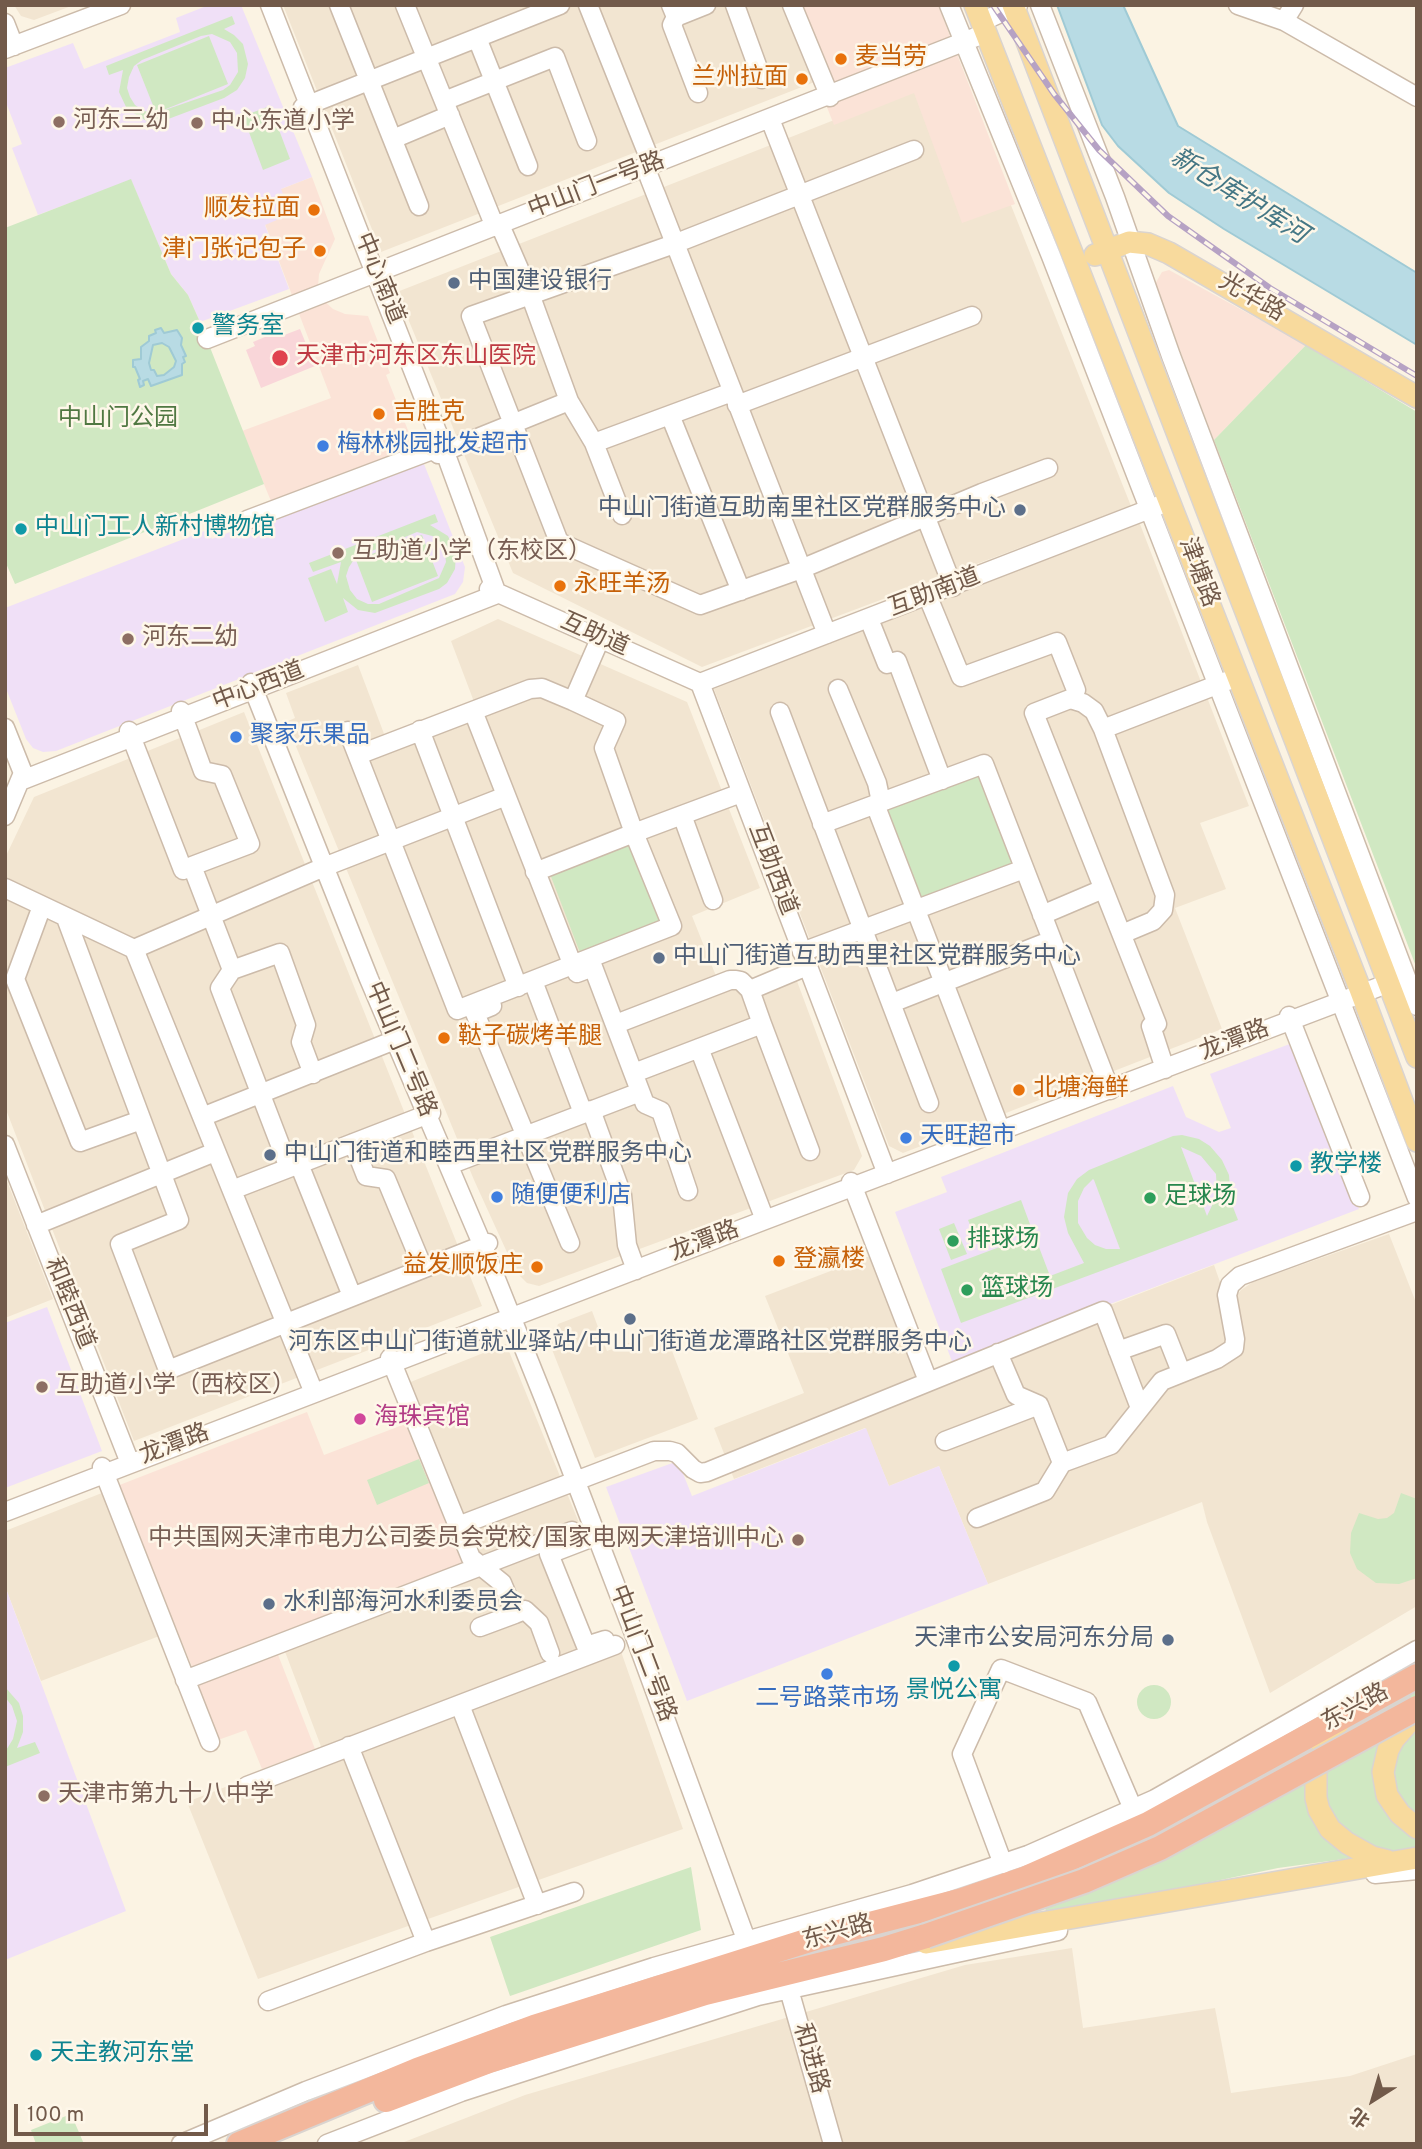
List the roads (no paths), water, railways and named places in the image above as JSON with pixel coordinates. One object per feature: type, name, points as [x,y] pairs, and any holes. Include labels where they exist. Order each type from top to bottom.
[{"type":"highway","name":"东兴路","points":[[282,2144],[373,2105],[756,1957],[819,1937],[962,1900],[1026,1878],[1148,1824],[1322,1735],[1343,1715],[1416,1676]]},
{"type":"highway","name":"东兴路","points":[[239,2144],[417,2070],[534,2027],[705,1993],[756,1957],[884,1949],[1084,1881],[1160,1848],[1417,1708]]},
{"type":"highway","points":[[756,1957],[758,1996]]},
{"type":"main road","name":"津塘路","points":[[1015,6],[1106,251],[1395,978],[1417,1057]]},
{"type":"main road","name":"津塘路","points":[[981,20],[1076,263],[1160,505],[1228,681],[1361,992],[1417,1141]]},
{"type":"main road","points":[[1076,263],[1129,242]]},
{"type":"main road","name":"光华路","points":[[1129,242],[1148,244],[1169,253],[1417,397]]},
{"type":"main road","points":[[1417,1713],[1394,1739],[1388,1750],[1383,1772],[1387,1795],[1392,1804],[1417,1828]]},
{"type":"main road","points":[[1322,1735],[1315,1784],[1319,1810],[1324,1819],[1330,1829],[1347,1843],[1373,1857],[1393,1862]]},
{"type":"main road","points":[[884,1949],[975,1936],[1417,1858]]},
{"type":"street","points":[[8,41],[105,5]]},
{"type":"street","points":[[83,13],[121,5]]},
{"type":"street","name":"中心南道","points":[[264,5],[441,450],[493,592]]},
{"type":"street","name":"中心南道","points":[[270,5],[306,106]]},
{"type":"street","points":[[339,5],[419,206]]},
{"type":"street","points":[[405,5],[497,226],[530,294],[569,401],[594,443],[622,515]]},
{"type":"street","points":[[306,106],[477,37],[532,10],[560,5]]},
{"type":"street","points":[[588,5],[649,167],[674,244],[827,634]]},
{"type":"street","points":[[698,93],[672,25],[673,11],[706,5]]},
{"type":"street","points":[[734,5],[762,79]]},
{"type":"street","points":[[792,5],[830,97]]},
{"type":"street","points":[[949,5],[1051,256],[1160,505]]},
{"type":"street","points":[[1040,5],[1115,197],[1395,978],[1417,1006]]},
{"type":"street","points":[[1238,5],[1284,21],[1417,97]]},
{"type":"street","points":[[1284,21],[1293,5]]},
{"type":"street","name":"中山门一号路","points":[[207,340],[964,43],[981,20],[1015,6]]},
{"type":"street","points":[[477,37],[528,166]]},
{"type":"street","points":[[393,139],[494,82],[555,57],[587,141]]},
{"type":"street","points":[[770,120],[953,587]]},
{"type":"street","points":[[914,150],[674,244],[471,316],[559,542],[700,605],[801,569],[1048,468]]},
{"type":"street","points":[[594,443],[670,415],[864,358],[972,316]]},
{"type":"street","points":[[247,520],[513,424],[569,401]]},
{"type":"street","points":[[670,415],[741,591]]},
{"type":"street","name":"互助南道","points":[[700,684],[1160,505]]},
{"type":"street","name":"互助道","points":[[493,592],[700,684]]},
{"type":"street","name":"中心西道","points":[[22,777],[493,592]]},
{"type":"street","points":[[928,597],[961,677],[1057,642],[1076,690]]},
{"type":"street","points":[[869,619],[887,664],[897,661],[942,780]]},
{"type":"street","points":[[573,701],[600,639]]},
{"type":"street","points":[[1102,729],[1228,681],[1339,1000],[1417,1198]]},
{"type":"street","name":"互助西道","points":[[700,684],[886,1171]]},
{"type":"street","name":"中山门二号路","points":[[255,685],[326,866],[513,1314],[635,1630],[756,1957]]},
{"type":"street","points":[[358,755],[537,687],[616,721],[604,748],[672,926],[573,966],[475,1013],[570,1243]]},
{"type":"street","points":[[838,689],[877,783],[878,803],[914,910],[1000,1129]]},
{"type":"street","points":[[1122,934],[1153,921],[1163,910],[1165,895],[1094,711],[1083,703],[1070,699],[1034,713],[1157,1024],[1151,1027],[1165,1067]]},
{"type":"street","points":[[473,711],[573,966]]},
{"type":"street","points":[[780,712],[929,1103]]},
{"type":"street","points":[[131,734],[183,870],[250,844],[222,775],[203,771],[183,714]]},
{"type":"street","points":[[5,728],[22,777],[5,816]]},
{"type":"street","points":[[420,730],[452,817],[527,988],[587,1111],[622,1195],[627,1245],[635,1267]]},
{"type":"street","points":[[348,731],[457,1010],[593,967],[645,1104],[661,1111],[688,1191]]},
{"type":"street","points":[[5,743],[22,777]]},
{"type":"street","points":[[822,824],[984,764],[1109,1088]]},
{"type":"street","points":[[535,872],[741,793]]},
{"type":"street","points":[[134,949],[326,866],[506,796]]},
{"type":"street","points":[[682,816],[713,900]]},
{"type":"street","points":[[192,866],[232,970]]},
{"type":"street","points":[[750,990],[863,930],[1024,869]]},
{"type":"street","points":[[5,888],[134,949],[313,1390]]},
{"type":"street","points":[[1042,915],[1103,889]]},
{"type":"street","points":[[42,906],[15,979],[80,1142],[141,1120]]},
{"type":"street","points":[[65,918],[179,1220],[120,1244],[167,1370],[485,1243]]},
{"type":"street","points":[[892,1003],[1052,940]]},
{"type":"street","points":[[313,1074],[301,1042],[306,1024],[280,953],[232,970],[220,988],[261,1095],[352,1296]]},
{"type":"street","name":"龙潭路","points":[[5,1511],[129,1460],[1395,978]]},
{"type":"street","points":[[616,1024],[730,981],[741,981],[750,990],[810,1151]]},
{"type":"street","points":[[1290,1019],[1360,1197]]},
{"type":"street","points":[[634,1073],[762,1024]]},
{"type":"street","points":[[202,1117],[397,1039]]},
{"type":"street","points":[[699,1048],[764,1217]]},
{"type":"street","points":[[452,1164],[640,1092]]},
{"type":"street","points":[[232,1190],[428,1114]]},
{"type":"street","points":[[353,1143],[366,1177],[386,1180],[422,1268]]},
{"type":"street","name":"和睦西道","points":[[5,1145],[129,1460]]},
{"type":"street","points":[[36,1225],[215,1152]]},
{"type":"street","points":[[852,1184],[928,1381]]},
{"type":"street","points":[[976,1518],[1045,1491],[1062,1463],[1111,1445],[1162,1381],[1217,1359],[1234,1348],[1235,1339],[1227,1294],[1230,1285],[1240,1276],[1417,1211]]},
{"type":"street","points":[[458,1526],[654,1451],[677,1453],[700,1473],[707,1472],[1103,1311],[1140,1408]]},
{"type":"street","points":[[1118,1351],[1166,1334],[1181,1372]]},
{"type":"street","points":[[998,1353],[1016,1395],[1040,1405],[1062,1463]]},
{"type":"street","points":[[391,1361],[471,1558],[502,1583],[515,1614]]},
{"type":"street","points":[[945,1441],[1040,1405]]},
{"type":"street","points":[[103,1470],[210,1742]]},
{"type":"street","name":"龙潭路","points":[[5,1504],[103,1470]]},
{"type":"street","points":[[185,1680],[572,1531]]},
{"type":"street","points":[[598,1535],[550,1554],[572,1612],[586,1646],[635,1630]]},
{"type":"street","points":[[480,1627],[525,1610],[539,1623],[550,1653]]},
{"type":"street","points":[[247,1786],[615,1645]]},
{"type":"street","points":[[756,1957],[912,1894],[1003,1864],[1133,1809],[1209,1770],[1417,1650]]},
{"type":"street","points":[[1003,1864],[962,1754],[1001,1669],[1087,1702],[1133,1809]]},
{"type":"street","points":[[460,1704],[537,1905]]},
{"type":"street","points":[[349,1746],[426,1942]]},
{"type":"street","points":[[181,2144],[306,2091],[506,2015],[654,1967],[1038,1934],[1359,1876],[1417,1870]]},
{"type":"street","points":[[268,2000],[426,1942],[574,1892]]},
{"type":"street","name":"和进路","points":[[756,1957],[832,2144]]},
{"type":"street","points":[[327,2144],[356,2138],[461,2092],[758,1996]]},
{"type":"water","name":"新仓库护库河","points":[[1057,5],[1123,5],[1178,126],[1417,273],[1417,345],[1169,193],[1118,146],[1102,125]]},
{"type":"water","points":[[161,328],[164,333],[177,330],[182,338],[181,345],[186,356],[183,357],[185,362],[182,364],[182,375],[151,386],[148,379],[143,381],[144,385],[140,387],[133,360],[141,359],[141,347],[149,341],[149,336],[156,333],[155,330]],"holes":[[[162,343],[169,347],[176,361],[174,367],[164,375],[157,376],[149,363],[153,345]]]},
{"type":"railway","points":[[993,5],[1054,94],[1099,150],[1168,216],[1270,288],[1417,376]]},
{"type":"place","name":"麦当劳","points":[[841,59]]},
{"type":"place","name":"兰州拉面","points":[[802,79]]},
{"type":"place","name":"河东三幼","points":[[59,122]]},
{"type":"place","name":"中心东道小学","points":[[197,123]]},
{"type":"place","name":"顺发拉面","points":[[314,210]]},
{"type":"place","name":"津门张记包子","points":[[320,251]]},
{"type":"place","name":"中国建设银行","points":[[454,283]]},
{"type":"place","name":"警务室","points":[[198,328]]},
{"type":"place","name":"天津市河东区东山医院","points":[[280,358]]},
{"type":"place","name":"吉胜克","points":[[379,414]]},
{"type":"place","name":"梅林桃园批发超市","points":[[323,446]]},
{"type":"place","name":"中山门街道互助南里社区党群服务中心","points":[[1020,510]]},
{"type":"place","name":"中山门工人新村博物馆","points":[[21,529]]},
{"type":"place","name":"互助道小学（东校区）","points":[[338,553]]},
{"type":"place","name":"永旺羊汤","points":[[560,586]]},
{"type":"place","name":"河东二幼","points":[[128,639]]},
{"type":"place","name":"聚家乐果品","points":[[236,737]]},
{"type":"place","name":"中山门街道互助西里社区党群服务中心","points":[[659,958]]},
{"type":"place","name":"鞑子碳烤羊腿","points":[[444,1038]]},
{"type":"place","name":"北塘海鲜","points":[[1019,1090]]},
{"type":"place","name":"天旺超市","points":[[906,1138]]},
{"type":"place","name":"中山门街道和睦西里社区党群服务中心","points":[[270,1155]]},
{"type":"place","name":"教学楼","points":[[1296,1166]]},
{"type":"place","name":"随便便利店","points":[[497,1197]]},
{"type":"place","name":"足球场","points":[[1150,1198]]},
{"type":"place","name":"排球场","points":[[953,1241]]},
{"type":"place","name":"登瀛楼","points":[[779,1261]]},
{"type":"place","name":"益发顺饭庄","points":[[537,1267]]},
{"type":"place","name":"篮球场","points":[[967,1290]]},
{"type":"place","name":"河东区中山门街道就业驿站/中山门街道龙潭路社区党群服务中心","points":[[630,1319]]},
{"type":"place","name":"互助道小学（西校区）","points":[[42,1387]]},
{"type":"place","name":"海珠宾馆","points":[[360,1419]]},
{"type":"place","name":"中共国网天津市电力公司委员会党校/国家电网天津培训中心","points":[[798,1540]]},
{"type":"place","name":"水利部海河水利委员会","points":[[269,1604]]},
{"type":"place","name":"天津市公安局河东分局","points":[[1168,1640]]},
{"type":"place","name":"景悦公寓","points":[[954,1666]]},
{"type":"place","name":"二号路菜市场","points":[[827,1674]]},
{"type":"place","name":"天津市第九十八中学","points":[[44,1796]]},
{"type":"place","name":"天主教河东堂","points":[[36,2055]]},
{"type":"park label","name":"中山门公园","points":[[118,420]]}]
